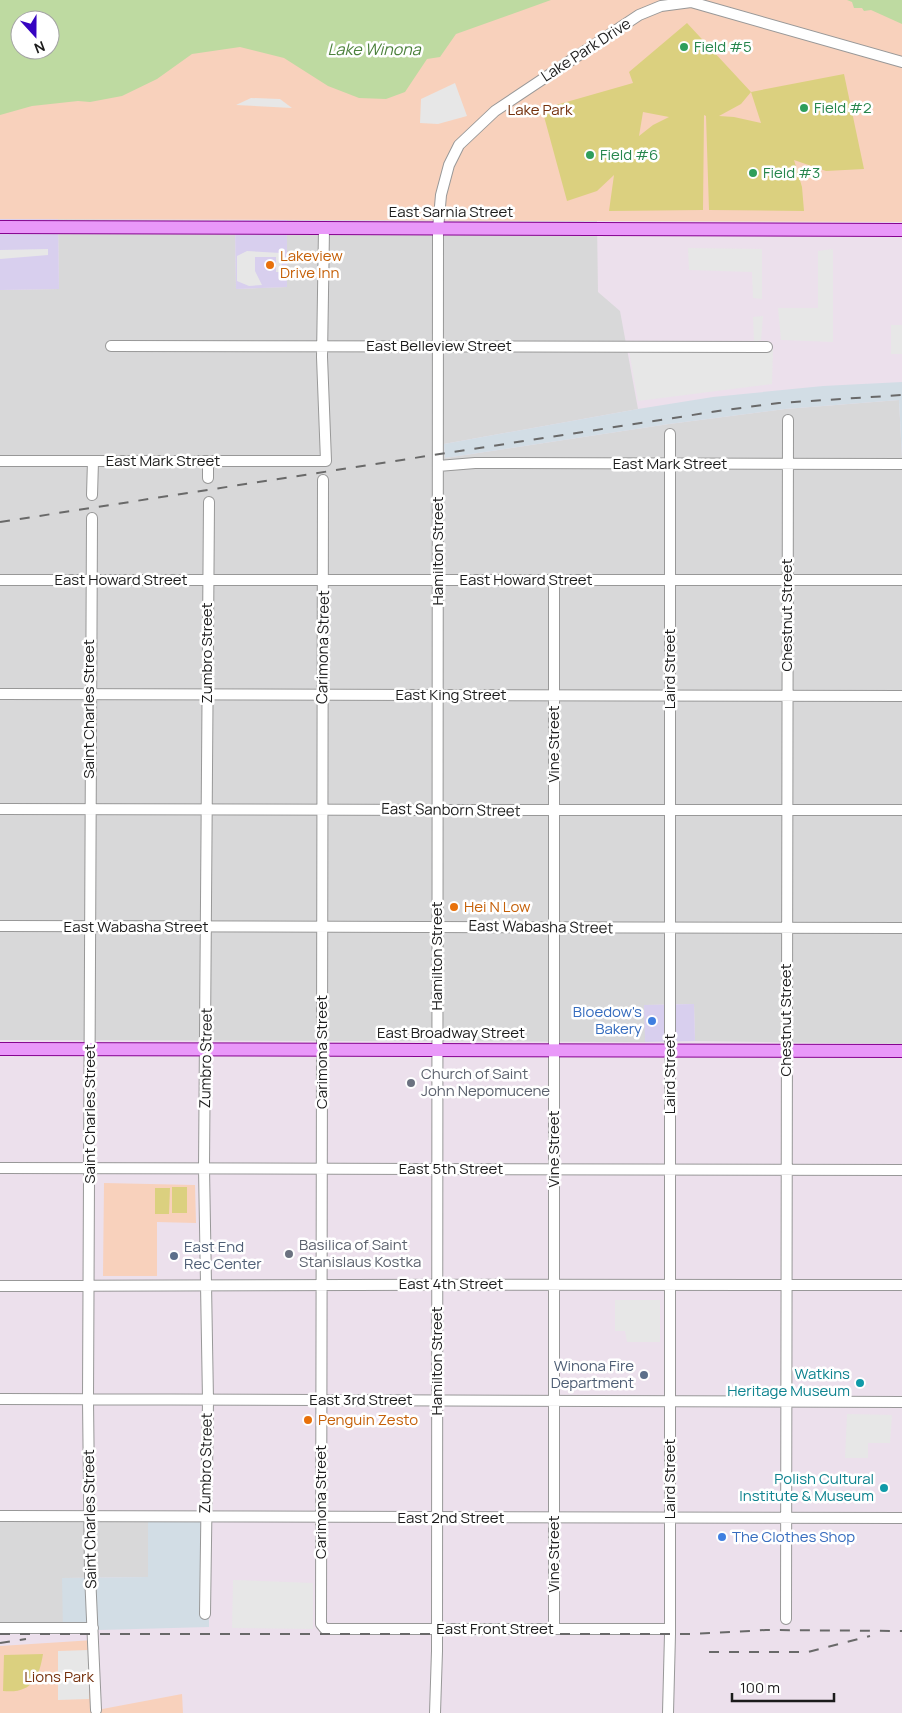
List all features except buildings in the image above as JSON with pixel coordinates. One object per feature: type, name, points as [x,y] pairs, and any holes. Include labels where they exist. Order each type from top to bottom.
[{"type":"main road","name":"East Sarnia Street","points":[[0,227],[902,230]]},
{"type":"main road","name":"East Broadway Street","points":[[0,1049],[902,1051]]},
{"type":"street","name":"Lake Park Drive","points":[[438,229],[441,195],[449,165],[459,145],[467,136],[495,111],[531,86],[639,16],[660,6],[691,2],[902,62]]},
{"type":"street","points":[[322,346],[324,229]]},
{"type":"street","name":"Hamilton Street","points":[[435,1713],[438,229]]},
{"type":"street","name":"East Belleview Street","points":[[110,346],[767,346]]},
{"type":"street","name":"East Mark Street","points":[[0,461],[326,461],[322,346]]},
{"type":"street","name":"Chestnut Street","points":[[786,1619],[786,696],[788,420]]},
{"type":"street","name":"Laird Street","points":[[668,1713],[670,1629],[670,434]]},
{"type":"street","points":[[92,494],[93,461]]},
{"type":"street","points":[[208,461],[208,478]]},
{"type":"street","name":"East Mark Street","points":[[438,466],[475,463],[902,464]]},
{"type":"street","name":"Carimona Street","points":[[321,1624],[321,1168],[324,809],[322,480]]},
{"type":"street","name":"Zumbro Street","points":[[205,1614],[208,1400],[204,1168],[209,502]]},
{"type":"street","name":"Saint Charles Street","points":[[92,518],[90,580],[90,1284],[88,1400],[89,1515],[96,1710]]},
{"type":"street","name":"East Howard Street","points":[[0,580],[902,580]]},
{"type":"street","name":"Vine Street","points":[[554,580],[554,1628]]},
{"type":"street","name":"East King Street","points":[[0,694],[902,696]]},
{"type":"street","name":"East Sanborn Street","points":[[0,809],[902,810]]},
{"type":"street","name":"East Wabasha Street","points":[[0,926],[902,928]]},
{"type":"street","name":"East 5th Street","points":[[0,1168],[902,1170]]},
{"type":"street","name":"East 4th Street","points":[[0,1286],[437,1283],[670,1286],[902,1285]]},
{"type":"street","name":"East 3rd Street","points":[[0,1400],[902,1402]]},
{"type":"street","name":"East 2nd Street","points":[[0,1516],[205,1515],[670,1519],[785,1517],[902,1518]]},
{"type":"street","name":"East Front Street","points":[[321,1624],[325,1629],[670,1629]]},
{"type":"street","points":[[0,1628],[93,1628]]},
{"type":"shaded area","points":[[687,23],[751,92],[844,74],[864,169],[826,171],[794,160],[802,187],[804,211],[709,210],[706,116],[704,115],[703,210],[609,211],[614,175],[597,191],[567,201],[542,109],[633,83],[629,72]],"holes":[[[751,92],[761,123],[734,117],[719,116],[741,104]],[[643,112],[669,117],[653,125],[639,136]]]},
{"type":"shaded area","points":[[455,83],[467,116],[438,124],[420,123],[421,99]]},
{"type":"shaded area","points":[[251,98],[280,99],[292,108],[236,105]]},
{"type":"shaded area","points":[[0,219],[58,219],[59,289],[0,290]]},
{"type":"shaded area","points":[[58,219],[235,220],[236,289],[287,287],[287,220],[597,221],[598,292],[620,311],[638,409],[444,444],[445,458],[669,424],[785,409],[899,400],[902,458],[902,1044],[695,1041],[694,1004],[645,1005],[645,1042],[0,1040],[0,290],[59,289]]},
{"type":"shaded area","points":[[235,220],[287,220],[287,287],[236,289]]},
{"type":"shaded area","points":[[688,248],[762,249],[762,299],[753,298],[752,272],[689,270]]},
{"type":"shaded area","points":[[48,249],[48,255],[0,259],[0,250]]},
{"type":"shaded area","points":[[833,249],[833,342],[781,340],[778,308],[818,308],[818,251]]},
{"type":"shaded area","points":[[247,251],[281,253],[282,272],[276,272],[276,257],[255,257],[255,271],[262,285],[249,286],[237,281],[237,256]]},
{"type":"shaded area","points":[[763,316],[761,340],[754,342],[753,317]]},
{"type":"shaded area","points":[[891,325],[902,325],[902,354],[891,354]]},
{"type":"shaded area","points":[[773,349],[772,384],[638,401],[629,351]]},
{"type":"shaded area","points":[[902,382],[902,458],[899,400],[785,409],[669,424],[445,458],[444,444],[638,409],[713,397],[823,386]]},
{"type":"shaded area","points":[[694,1004],[695,1041],[645,1042],[644,1005]]},
{"type":"shaded area","points":[[172,1187],[187,1187],[187,1213],[172,1213]]},
{"type":"shaded area","points":[[155,1188],[170,1188],[169,1214],[155,1214]]},
{"type":"shaded area","points":[[615,1300],[660,1300],[660,1342],[627,1342],[625,1331],[615,1331]]},
{"type":"shaded area","points":[[847,1414],[892,1415],[890,1443],[868,1443],[868,1458],[845,1458]]},
{"type":"shaded area","points":[[0,1519],[148,1520],[148,1577],[63,1578],[63,1631],[0,1631]]},
{"type":"shaded area","points":[[148,1520],[209,1520],[209,1627],[63,1631],[62,1578],[148,1577]]},
{"type":"shaded area","points":[[233,1580],[313,1583],[313,1629],[232,1628]]},
{"type":"shaded area","points":[[89,1650],[89,1699],[58,1700],[58,1651]]},
{"type":"shaded area","points":[[43,1654],[39,1670],[32,1683],[21,1690],[3,1691],[4,1655]]},
{"type":"green space","name":"Lake Park","points":[[0,0],[902,0],[902,222],[0,219]]},
{"type":"green space","points":[[104,1183],[195,1185],[196,1223],[157,1222],[157,1276],[103,1276]]},
{"type":"green space","name":"Lions Park","points":[[94,1640],[97,1710],[182,1694],[183,1713],[0,1713],[0,1646]]},
{"type":"water","name":"Lake Winona","points":[[0,0],[551,0],[456,34],[440,57],[427,59],[405,92],[386,99],[359,98],[328,86],[284,58],[240,47],[192,54],[157,79],[122,96],[90,102],[78,101],[32,106],[0,115]]},
{"type":"water","points":[[847,0],[902,0],[902,24],[871,10],[864,11],[862,8],[854,8],[852,2]]},
{"type":"railway","points":[[0,522],[725,410],[779,403],[902,395]]},
{"type":"railway","points":[[0,1634],[693,1634],[766,1630],[902,1631]]},
{"type":"railway","points":[[709,1652],[808,1652],[870,1636]]},
{"type":"railway","points":[[0,1643],[26,1639]]},
{"type":"place","name":"Field #5","points":[[684,47]]},
{"type":"place","name":"Field #2","points":[[804,108]]},
{"type":"place","name":"Field #6","points":[[590,155]]},
{"type":"place","name":"Field #3","points":[[753,173]]},
{"type":"place","name":"Lakeview Drive Inn","points":[[270,265]]},
{"type":"place","name":"Hei N Low","points":[[454,907]]},
{"type":"place","name":"Bloedow's Bakery","points":[[652,1021]]},
{"type":"place","name":"Church of Saint John Nepomucene","points":[[411,1083]]},
{"type":"place","name":"Basilica of Saint Stanislaus Kostka","points":[[289,1254]]},
{"type":"place","name":"East End Rec Center","points":[[174,1256]]},
{"type":"place","name":"Winona Fire Department","points":[[644,1375]]},
{"type":"place","name":"Watkins Heritage Museum","points":[[860,1383]]},
{"type":"place","name":"Penguin Zesto","points":[[308,1420]]},
{"type":"place","name":"Polish Cultural Institute & Museum","points":[[884,1488]]},
{"type":"place","name":"The Clothes Shop","points":[[722,1537]]}]
